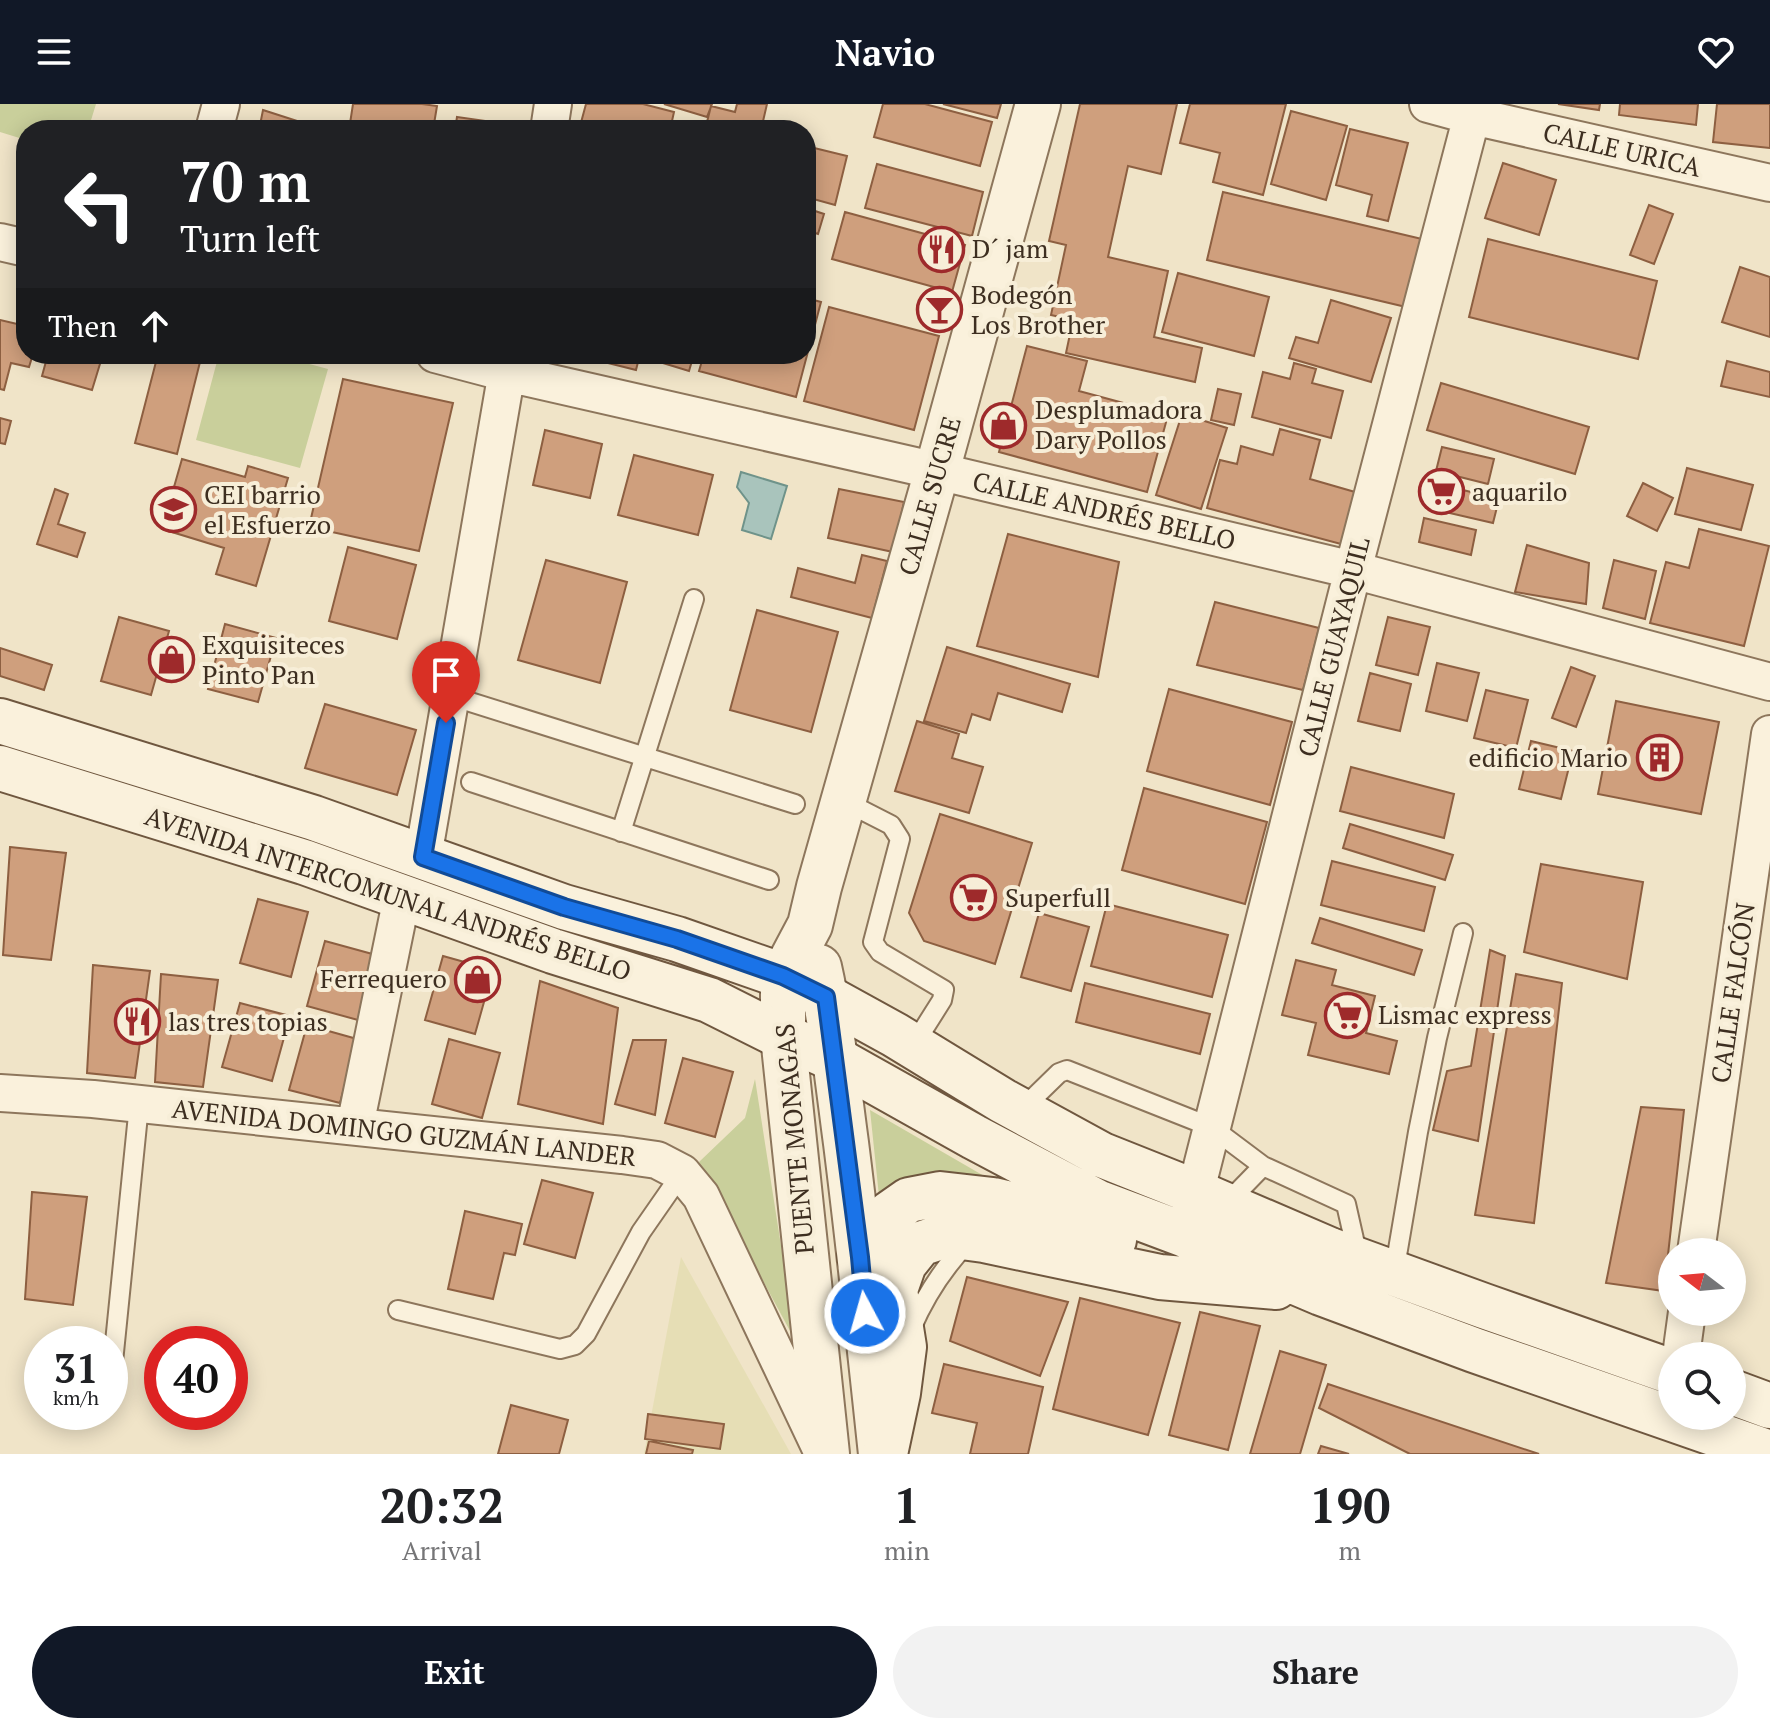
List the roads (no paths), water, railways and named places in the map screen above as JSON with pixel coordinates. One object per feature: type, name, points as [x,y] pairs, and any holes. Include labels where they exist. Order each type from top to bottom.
[{"type":"main road","name":"CALLE SUCRE","points":[[814,906],[1038,104]]},
{"type":"main road","name":"AVENIDA INTERCOMUNAL ANDRÉS BELLO","points":[[0,721],[314,818],[564,907],[677,939],[783,976],[826,997],[1102,1155],[1376,1266],[1658,1367]]},
{"type":"main road","name":"AVENIDA INTERCOMUNAL ANDRÉS BELLO","points":[[0,768],[304,862],[553,951],[709,1000],[835,1059],[1097,1202],[1185,1235],[1314,1291]]},
{"type":"main road","name":"PUENTE MONAGAS","points":[[814,906],[783,976],[777,1034],[825,1454]]},
{"type":"main road","name":"PUENTE MONAGAS","points":[[814,906],[883,1454]]},
{"type":"main road","points":[[860,1257],[889,1214],[909,1200],[940,1194],[1019,1206],[1085,1237],[1139,1242],[1185,1235]]},
{"type":"main road","points":[[883,1454],[898,1393],[904,1347],[895,1290],[904,1264],[920,1244],[947,1235],[1160,1277],[1314,1291],[1714,1444],[1770,1453]]},
{"type":"main road","points":[[1746,1397],[1770,1406]]},
{"type":"street","name":"CALLE URICA","points":[[1428,104],[1474,110],[1770,183]]},
{"type":"street","name":"CALLE GUAYAQUIL","points":[[1185,1235],[1210,1198],[1211,1127],[1474,110]]},
{"type":"street","points":[[423,857],[508,364]]},
{"type":"street","name":"CALLE ANDRÉS BELLO","points":[[512,364],[937,471],[1353,570],[1770,682]]},
{"type":"street","name":"CALLE FALCÓN","points":[[1698,1238],[1770,734]]},
{"type":"street","points":[[355,1126],[402,897]]},
{"type":"street","name":"AVENIDA DOMINGO GUZMÁN LANDER","points":[[0,1093],[93,1099],[622,1155],[657,1160],[682,1173]]},
{"type":"street","points":[[682,1173],[701,1196],[825,1454]]},
{"type":"lane","points":[[621,832],[694,599]]},
{"type":"lane","points":[[451,696],[795,804]]},
{"type":"lane","points":[[471,782],[769,880]]},
{"type":"lane","points":[[844,801],[891,825],[900,839],[873,942],[880,952],[944,990],[942,1000],[913,1046]]},
{"type":"lane","points":[[1376,1266],[1418,1132],[1463,933]]},
{"type":"lane","points":[[1021,1110],[1059,1073],[1067,1070],[1211,1127],[1263,1166],[1346,1204],[1376,1266]]},
{"type":"lane","points":[[117,1326],[139,1105]]},
{"type":"lane","points":[[1210,1198],[1263,1166]]},
{"type":"lane","points":[[398,1310],[560,1349],[575,1345],[586,1334],[641,1232],[682,1173]]},
{"type":"water","points":[[741,472],[787,486],[771,539],[742,530],[749,503],[737,487]]},
{"type":"place","name":"D´ jam","points":[[941,249]]},
{"type":"place","name":"Bodegón Los Brother","points":[[940,310]]},
{"type":"place","name":"Desplumadora Dary Pollos","points":[[1004,425]]},
{"type":"place","name":"aquarilo","points":[[1441,492]]},
{"type":"place","name":"CEI barrio el Esfuerzo","points":[[173,510]]},
{"type":"place","name":"Exquisiteces Pinto Pan","points":[[171,660]]},
{"type":"place","name":"edificio Mario","points":[[1659,758]]},
{"type":"place","name":"Superfull","points":[[974,898]]},
{"type":"place","name":"Ferrequero","points":[[478,979]]},
{"type":"place","name":"Lismac express","points":[[1347,1015]]},
{"type":"place","name":"las tres topias","points":[[137,1022]]}]
